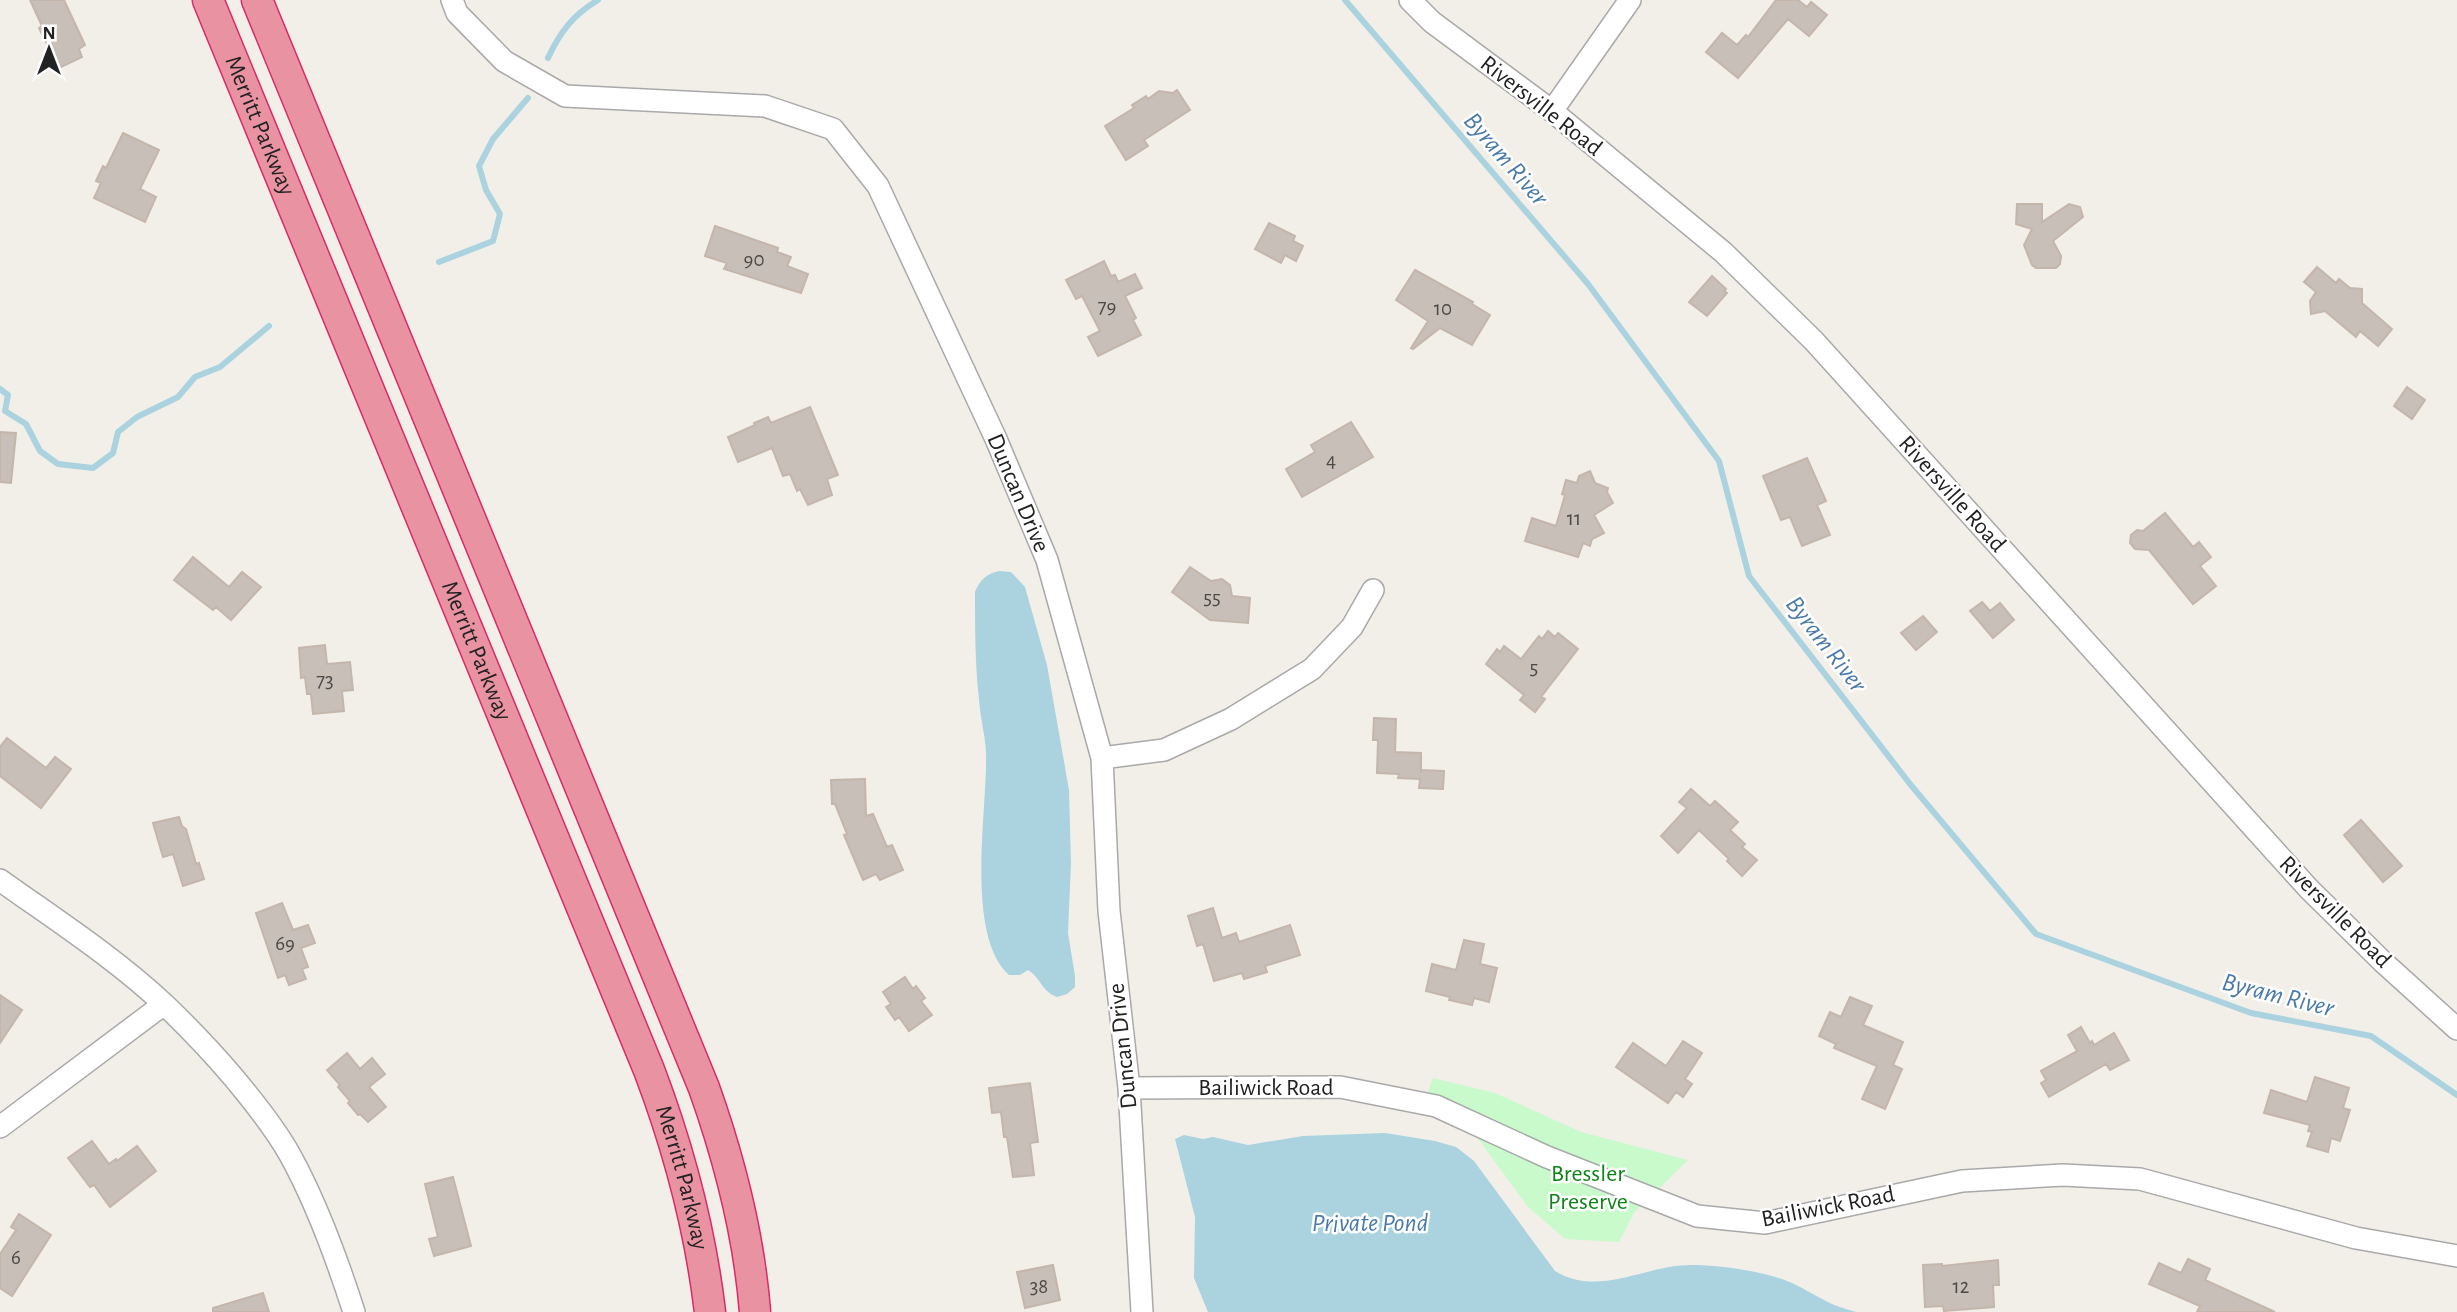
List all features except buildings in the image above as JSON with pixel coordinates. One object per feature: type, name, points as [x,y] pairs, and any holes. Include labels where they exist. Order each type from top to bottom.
[{"type":"highway","name":"Merritt Parkway","points":[[208,0],[657,1091],[674,1138],[693,1206],[710,1312]]},
{"type":"highway","name":"Merritt Parkway","points":[[257,0],[704,1088],[736,1191],[755,1312]]},
{"type":"street","name":"Duncan Drive","points":[[452,0],[457,13],[504,61],[565,96],[765,106],[833,129],[878,186],[996,439],[1047,560],[1102,758],[1110,911],[1129,1088],[1142,1312]]},
{"type":"street","name":"Riversville Road","points":[[1410,0],[1432,22],[1552,111],[1723,252],[1814,341],[2309,889],[2457,1029]]},
{"type":"street","points":[[1552,111],[1630,0]]},
{"type":"street","points":[[1102,758],[1164,750],[1231,719],[1312,669],[1352,627],[1373,590]]},
{"type":"street","points":[[0,880],[107,956],[164,1004],[209,1049],[254,1101],[290,1154],[316,1210],[354,1312]]},
{"type":"street","points":[[0,1127],[164,1004]]},
{"type":"street","name":"Bailiwick Road","points":[[1129,1088],[1340,1087],[1436,1106],[1547,1157],[1697,1216],[1765,1223],[1962,1181],[2063,1175],[2140,1180],[2356,1238],[2457,1256]]},
{"type":"green space","name":"Bressler Preserve","points":[[1433,1078],[1495,1093],[1581,1132],[1688,1160],[1634,1213],[1619,1242],[1565,1239],[1528,1207],[1465,1121],[1422,1109]]},
{"type":"water","points":[[999,571],[1011,572],[1025,587],[1047,665],[1069,790],[1071,863],[1068,933],[1075,987],[1067,994],[1057,997],[1048,992],[1028,970],[1020,975],[1009,975],[995,956],[982,901],[986,752],[977,672],[975,592],[984,578]]},
{"type":"water","name":"Private Pond","points":[[1385,1133],[1456,1147],[1474,1161],[1555,1271],[1572,1278],[1605,1281],[1673,1266],[1727,1267],[1777,1277],[1856,1312],[1208,1312],[1194,1278],[1195,1217],[1175,1139],[1184,1135],[1203,1139],[1213,1137],[1248,1145],[1303,1136]]},
{"type":"waterway","points":[[548,58],[568,25],[598,0]]},
{"type":"waterway","name":"Byram River","points":[[1345,0],[1588,284],[1719,461],[1749,576],[1910,784],[2036,934],[2251,1013],[2371,1036],[2457,1095]]},
{"type":"waterway","points":[[439,262],[493,241],[500,214],[486,190],[479,166],[493,139],[528,98]]},
{"type":"waterway","points":[[0,389],[8,395],[5,411],[26,424],[40,451],[58,464],[93,468],[113,453],[118,432],[137,417],[178,397],[195,377],[220,367],[269,326]]}]
